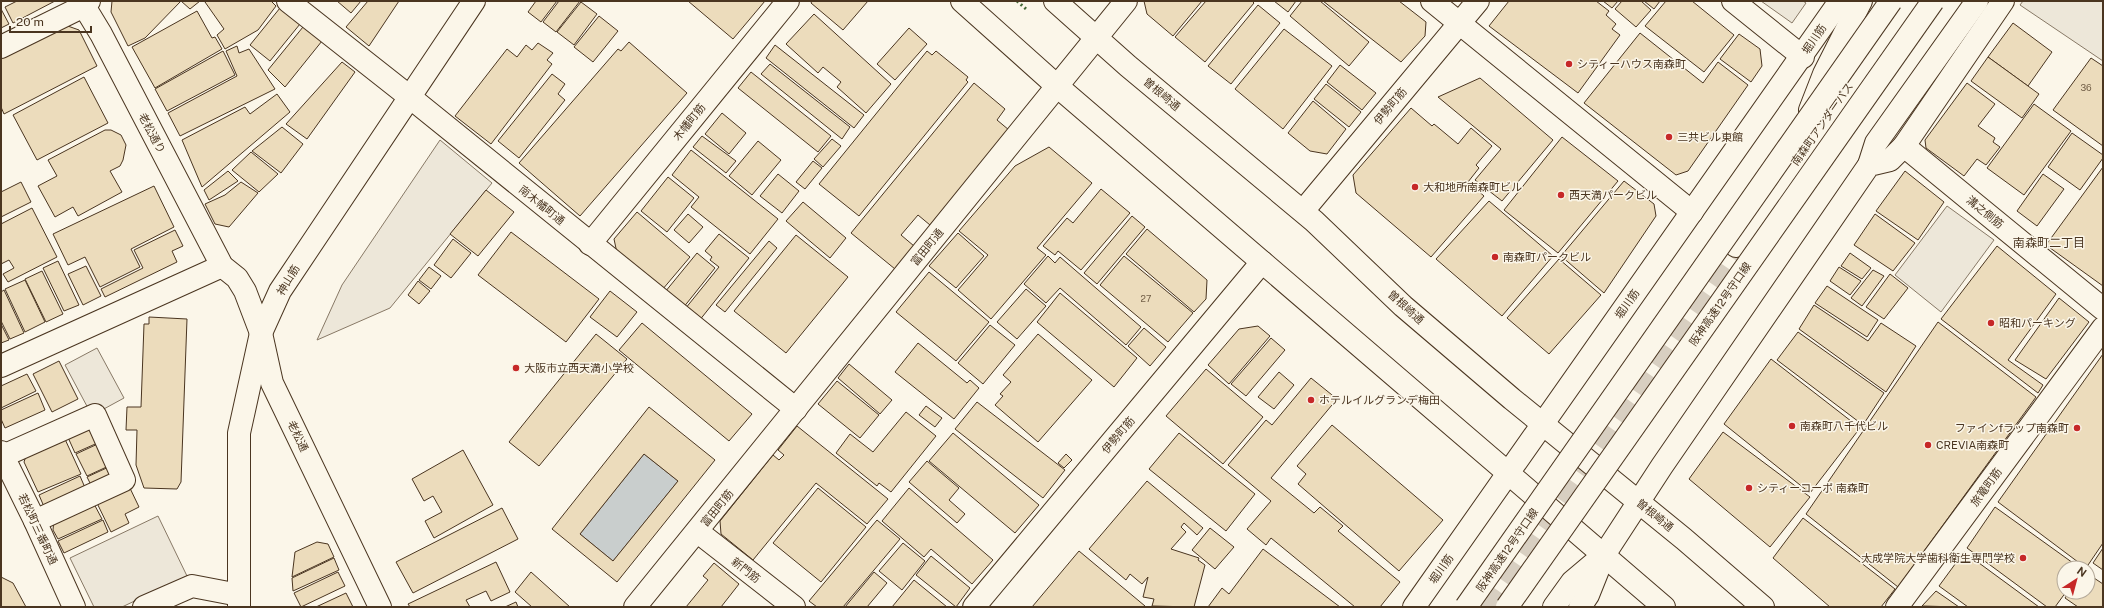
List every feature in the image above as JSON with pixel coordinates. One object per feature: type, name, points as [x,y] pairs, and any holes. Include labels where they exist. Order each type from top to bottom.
[{"type":"main road","name":"南木幡町通","points":[[288,1],[411,98],[796,409]]},
{"type":"main road","name":"神山筋","points":[[239,601],[239,433],[261,333],[280,291],[411,98],[474,1]]},
{"type":"main road","name":"木幡町筋","points":[[590,244],[788,1]]},
{"type":"main road","points":[[962,1],[1057,86],[1664,607]]},
{"type":"main road","name":"曽根崎通","points":[[1055,1],[1302,211],[1403,306],[1763,607]]},
{"type":"main road","points":[[1097,37],[1126,1]]},
{"type":"main road","points":[[1432,1],[1692,212]]},
{"type":"main road","name":"伊勢町筋","points":[[1302,211],[1478,1]]},
{"type":"main road","points":[[1733,1],[1802,57]]},
{"type":"main road","name":"堀川筋","points":[[1414,607],[1840,1]]},
{"type":"main road","points":[[1805,124],[1824,74],[1861,1]]},
{"type":"main road","name":"阪神高速12号守口線","points":[[1466,607],[1891,1]]},
{"type":"main road","name":"南森町アンダーパス","points":[[1736,246],[1907,1]]},
{"type":"main road","name":"阪神高速12号守口線","points":[[1507,607],[1933,1]]},
{"type":"main road","points":[[1580,607],[1588,595],[1604,555],[1638,502],[1869,165],[1876,143],[1977,1]]},
{"type":"main road","points":[[1869,165],[1890,160],[1904,146],[2003,1]]},
{"type":"main road","points":[[1,47],[84,3]]},
{"type":"main road","name":"老松通り","points":[[84,3],[222,266]]},
{"type":"main road","name":"富田町通","points":[[796,409],[1097,37]]},
{"type":"main road","name":"溝之側筋","points":[[1904,146],[2103,309]]},
{"type":"main road","name":"伊勢町筋","points":[[974,607],[1262,262]]},
{"type":"main road","points":[[1,366],[222,266]]},
{"type":"main road","name":"老松通","points":[[222,266],[237,278],[245,291],[261,333],[272,382],[380,607]]},
{"type":"main road","name":"旅篭町筋","points":[[1897,607],[2103,328]]},
{"type":"main road","name":"富田町筋","points":[[636,607],[796,409]]},
{"type":"main road","points":[[2,454],[95,415],[124,480],[35,521]]},
{"type":"main road","name":"若松町三番町通","points":[[2,454],[35,521],[74,607]]},
{"type":"main road","name":"新門筋","points":[[698,532],[794,607]]},
{"type":"main road","points":[[1554,607],[1572,582],[1604,555]]},
{"type":"main road","points":[[144,607],[192,586],[239,601]]},
{"type":"shaded area","points":[[1761,1],[1803,1],[1806,3],[1792,23]]},
{"type":"shaded area","points":[[2023,1],[2103,1],[2103,61],[2020,5]]},
{"type":"shaded area","points":[[440,140],[492,183],[390,308],[317,340],[342,285]]},
{"type":"shaded area","points":[[1947,206],[1994,240],[1941,312],[1895,275]]},
{"type":"shaded area","points":[[97,348],[124,398],[102,410],[99,404],[89,410],[65,365]]},
{"type":"shaded area","points":[[644,454],[678,481],[613,561],[580,534]]},
{"type":"shaded area","points":[[158,516],[187,576],[122,607],[94,607],[70,558]]},
{"type":"building","points":[[17,1],[55,1],[13,23],[5,7]]},
{"type":"building","points":[[112,1],[181,1],[145,38],[128,46],[111,12]]},
{"type":"building","points":[[181,1],[200,1],[190,9]]},
{"type":"building","points":[[271,1],[276,6],[258,30],[225,49],[217,35],[224,29],[205,2]]},
{"type":"building","points":[[337,1],[361,1],[351,13]]},
{"type":"building","points":[[368,1],[399,1],[369,46],[346,27]]},
{"type":"building","points":[[536,1],[557,1],[541,22],[528,12]]},
{"type":"building","points":[[559,1],[580,1],[556,32],[543,22]]},
{"type":"building","points":[[688,1],[765,1],[733,39]]},
{"type":"building","points":[[812,1],[868,1],[843,30],[811,3]]},
{"type":"building","points":[[1144,1],[1202,1],[1173,36],[1147,14]]},
{"type":"building","points":[[1206,1],[1252,1],[1254,3],[1205,62],[1175,37]]},
{"type":"building","points":[[1274,1],[1296,1],[1288,12]]},
{"type":"building","points":[[1302,1],[1320,1],[1369,42],[1349,66],[1290,16]]},
{"type":"building","points":[[1323,1],[1399,1],[1426,22],[1425,36],[1401,62]]},
{"type":"building","name":"シティーハウス南森町","points":[[1509,1],[1596,1],[1609,11],[1606,15],[1616,24],[1612,29],[1620,35],[1578,93],[1489,26]]},
{"type":"building","points":[[1603,1],[1618,1],[1612,8]]},
{"type":"building","points":[[1622,1],[1641,1],[1651,10],[1636,27],[1615,9]]},
{"type":"building","points":[[1644,1],[1660,1],[1654,9]]},
{"type":"building","points":[[1666,1],[1692,1],[1734,35],[1704,72],[1645,26]]},
{"type":"building","points":[[581,2],[597,14],[574,45],[557,32]]},
{"type":"building","points":[[1258,5],[1280,23],[1231,84],[1208,66]]},
{"type":"building","points":[[280,8],[300,24],[270,61],[250,45]]},
{"type":"building","points":[[1,9],[9,24],[1,28]]},
{"type":"building","points":[[197,11],[212,38],[215,37],[222,49],[155,88],[132,47]]},
{"type":"building","points":[[814,14],[891,84],[866,113],[837,87],[841,82],[823,67],[818,73],[786,44]]},
{"type":"building","points":[[599,16],[618,31],[593,62],[574,47]]},
{"type":"building","points":[[2013,23],[2052,52],[2028,86],[1988,57]]},
{"type":"building","points":[[65,25],[79,30],[97,66],[4,114],[1,107],[1,57]]},
{"type":"building","points":[[303,27],[322,41],[285,87],[268,70]]},
{"type":"building","points":[[909,28],[927,44],[895,80],[877,64]]},
{"type":"building","points":[[1284,29],[1332,66],[1283,129],[1235,89]]},
{"type":"building","name":"三共ビル東館","points":[[1640,33],[1703,83],[1718,62],[1748,85],[1688,171],[1676,175],[1584,103]]},
{"type":"building","points":[[1739,34],[1760,49],[1762,66],[1751,82],[1720,59]]},
{"type":"building","points":[[629,42],[687,93],[580,216],[519,163],[618,49],[621,51]]},
{"type":"building","points":[[538,43],[553,53],[547,60],[552,64],[491,144],[455,116],[507,49],[517,57],[526,45],[532,50]]},
{"type":"building","points":[[775,45],[864,115],[854,128],[766,58]]},
{"type":"building","points":[[237,46],[239,53],[249,49],[275,89],[180,136],[168,113],[237,76],[226,51]]},
{"type":"building","points":[[223,51],[235,75],[167,111],[155,89]]},
{"type":"building","points":[[927,51],[932,55],[936,51],[968,77],[966,80],[968,82],[859,216],[819,184]]},
{"type":"building","points":[[1988,57],[2039,94],[2022,118],[1971,81]]},
{"type":"building","points":[[2091,58],[2103,66],[2103,146],[2053,110]]},
{"type":"building","points":[[342,62],[355,72],[307,139],[286,124]]},
{"type":"building","points":[[770,64],[850,127],[842,139],[761,74]]},
{"type":"building","points":[[1340,65],[1376,93],[1362,110],[1327,82]]},
{"type":"building","points":[[751,72],[831,136],[818,152],[738,88]]},
{"type":"building","points":[[552,74],[565,84],[558,94],[565,100],[519,158],[498,141]]},
{"type":"building","points":[[84,77],[108,123],[37,160],[13,115]]},
{"type":"building","points":[[1480,78],[1553,140],[1502,201],[1475,180],[1501,149],[1438,97]]},
{"type":"building","points":[[974,83],[1005,109],[997,120],[1009,130],[930,225],[918,215],[901,235],[914,246],[895,269],[851,233]]},
{"type":"building","points":[[1967,83],[1995,104],[1978,126],[1995,138],[1993,142],[2000,147],[1986,165],[1977,159],[1964,176],[1926,148],[1925,140]]},
{"type":"building","points":[[1326,84],[1361,112],[1349,127],[1314,99]]},
{"type":"building","points":[[277,94],[290,112],[202,187],[182,140],[245,107],[250,114]]},
{"type":"building","points":[[1313,101],[1346,129],[1327,154],[1310,151],[1288,133]]},
{"type":"building","points":[[2034,104],[2071,131],[2024,195],[1987,168]]},
{"type":"building","name":"大和地所南森町ビル","points":[[1411,108],[1432,126],[1434,124],[1458,144],[1471,128],[1492,146],[1476,165],[1479,168],[1468,182],[1484,196],[1431,257],[1356,193],[1353,175]]},
{"type":"building","points":[[722,113],[746,133],[729,154],[705,134]]},
{"type":"building","points":[[282,127],[303,144],[281,173],[252,151]]},
{"type":"building","points":[[105,130],[111,130],[121,135],[126,145],[123,160],[120,166],[110,171],[122,192],[78,216],[73,207],[55,217],[38,186],[57,176],[48,160]]},
{"type":"building","points":[[2072,133],[2103,155],[2103,158],[2080,190],[2048,167]]},
{"type":"building","points":[[702,136],[736,161],[726,173],[693,147]]},
{"type":"building","name":"西天満パークビル","points":[[1562,137],[1618,181],[1558,253],[1504,210]]},
{"type":"building","points":[[832,139],[841,146],[823,167],[814,159]]},
{"type":"building","points":[[758,141],[781,160],[752,195],[729,176]]},
{"type":"building","points":[[1049,147],[1092,183],[1037,248],[1046,255],[991,319],[958,290],[988,255],[959,231],[1015,166]]},
{"type":"building","points":[[691,150],[778,219],[750,254],[691,207],[699,197],[672,175]]},
{"type":"building","points":[[251,152],[278,174],[259,192],[232,170]]},
{"type":"building","points":[[813,161],[822,168],[805,189],[796,182]]},
{"type":"building","points":[[2103,167],[2103,286],[2046,245]]},
{"type":"building","points":[[228,171],[238,181],[209,200],[204,190]]},
{"type":"building","points":[[1905,171],[1944,202],[1918,240],[1876,211]]},
{"type":"building","points":[[778,174],[799,191],[782,213],[760,196]]},
{"type":"building","points":[[2043,174],[2064,189],[2037,226],[2017,211]]},
{"type":"building","points":[[668,177],[694,198],[667,232],[641,211]]},
{"type":"building","points":[[1624,181],[1654,204],[1656,216],[1604,293],[1561,256]]},
{"type":"building","points":[[21,182],[31,202],[1,217],[1,192]]},
{"type":"building","points":[[241,182],[258,193],[229,227],[215,224],[205,204],[225,195]]},
{"type":"building","points":[[154,186],[174,227],[131,249],[140,267],[100,287],[85,257],[68,265],[53,234]]},
{"type":"building","points":[[1101,189],[1130,213],[1081,270],[1058,251],[1055,255],[1043,246],[1067,218],[1073,223]]},
{"type":"building","points":[[486,190],[514,212],[478,256],[450,234]]},
{"type":"building","name":"南森町パークビル","points":[[1489,201],[1553,256],[1502,316],[1436,259]]},
{"type":"building","points":[[803,202],[846,238],[830,258],[786,221]]},
{"type":"building","points":[[32,208],[57,257],[8,282],[3,274],[14,268],[9,260],[1,264],[1,224]]},
{"type":"building","points":[[637,212],[690,257],[662,290],[617,253],[614,239]]},
{"type":"building","points":[[688,214],[703,227],[689,243],[674,230]]},
{"type":"building","points":[[1875,214],[1915,243],[1893,271],[1854,245]]},
{"type":"building","points":[[1132,216],[1145,227],[1097,284],[1084,273]]},
{"type":"building","points":[[1147,229],[1207,280],[1206,299],[1194,312],[1126,254]]},
{"type":"building","points":[[175,230],[183,246],[172,251],[177,262],[105,297],[101,289],[143,268],[134,250]]},
{"type":"building","points":[[511,232],[599,299],[566,342],[478,275]]},
{"type":"building","points":[[958,233],[984,256],[956,288],[929,266]]},
{"type":"building","points":[[719,234],[749,258],[699,321],[685,309],[719,267],[710,260],[712,257],[705,251]]},
{"type":"building","points":[[796,235],[848,277],[786,353],[734,311]]},
{"type":"building","points":[[453,239],[471,253],[451,278],[434,265]]},
{"type":"building","points":[[769,241],[777,248],[725,312],[716,305]]},
{"type":"building","name":"昭和パーキング","points":[[1997,246],[2056,294],[2008,360],[2043,385],[2038,393],[1941,319]]},
{"type":"building","points":[[697,253],[715,268],[683,308],[665,292]]},
{"type":"building","points":[[1850,253],[1871,268],[1862,279],[1841,266]]},
{"type":"building","points":[[1048,256],[1055,263],[1060,257],[1141,327],[1126,345],[1060,288],[1046,303],[1024,284]]},
{"type":"building","points":[[1124,256],[1193,313],[1168,342],[1100,285]]},
{"type":"building","points":[[1559,259],[1601,295],[1549,354],[1507,318]]},
{"type":"building","points":[[58,261],[79,305],[64,311],[43,268]]},
{"type":"building","points":[[86,266],[101,296],[83,305],[68,274]]},
{"type":"building","points":[[429,267],[441,276],[431,289],[419,280]]},
{"type":"building","points":[[1839,267],[1861,281],[1850,295],[1830,281]]},
{"type":"building","points":[[1873,270],[1884,276],[1862,306],[1851,298]]},
{"type":"building","points":[[42,271],[63,314],[46,322],[25,279]]},
{"type":"building","points":[[929,272],[989,322],[956,361],[896,312]]},
{"type":"building","points":[[1890,274],[1908,288],[1884,319],[1866,307]]},
{"type":"building","points":[[25,280],[45,322],[25,332],[5,289]]},
{"type":"building","points":[[418,281],[430,291],[419,304],[408,295]]},
{"type":"building","points":[[1827,286],[1878,320],[1867,337],[1815,303]]},
{"type":"building","points":[[1026,289],[1046,306],[1017,339],[997,322]]},
{"type":"building","points":[[4,290],[24,333],[10,339],[1,321],[1,292]]},
{"type":"building","points":[[610,291],[637,312],[617,337],[590,317]]},
{"type":"building","points":[[1060,293],[1137,358],[1114,387],[1037,322]]},
{"type":"building","points":[[2059,298],[2089,322],[2046,379],[2015,360]]},
{"type":"building","points":[[1814,305],[1868,341],[1881,323],[1916,346],[1886,392],[1799,329]]},
{"type":"building","points":[[149,317],[187,319],[181,482],[177,489],[144,488],[136,465],[137,430],[126,430],[127,407],[141,407],[144,324],[149,324]]},
{"type":"building","name":"CREVIA南森町","points":[[1938,322],[2036,397],[1898,587],[1806,514]]},
{"type":"building","points":[[642,323],[752,414],[729,441],[619,350]]},
{"type":"building","points":[[1,324],[9,340],[1,343]]},
{"type":"building","points":[[990,325],[1015,345],[983,384],[958,363]]},
{"type":"building","points":[[1258,326],[1270,336],[1229,384],[1208,365],[1239,329]]},
{"type":"building","points":[[1144,328],[1166,347],[1150,366],[1128,346]]},
{"type":"building","points":[[1798,332],[1884,393],[1863,425],[1777,360]]},
{"type":"building","points":[[596,334],[627,359],[539,466],[509,442]]},
{"type":"building","points":[[1038,334],[1092,380],[1038,442],[995,405],[1003,396],[1000,394],[1011,382],[1003,375]]},
{"type":"building","points":[[1271,338],[1285,350],[1246,396],[1231,384]]},
{"type":"building","points":[[918,343],[967,383],[970,380],[979,388],[954,419],[895,372]]},
{"type":"building","name":"ファインfラップ南森町","points":[[2103,354],[2103,543],[2091,560],[2075,560],[1998,502]]},
{"type":"building","name":"南森町八千代ビル","points":[[1771,359],[1860,428],[1810,493],[1724,424]]},
{"type":"building","points":[[59,361],[78,399],[52,412],[33,374]]},
{"type":"building","points":[[849,364],[892,400],[880,414],[838,378]]},
{"type":"building","points":[[1206,369],[1263,417],[1223,464],[1166,416]]},
{"type":"building","points":[[1279,372],[1294,385],[1274,409],[1258,397]]},
{"type":"building","points":[[27,374],[36,391],[1,408],[1,386]]},
{"type":"building","points":[[1311,378],[1337,399],[1271,478],[1314,513],[1320,507],[1343,526],[1338,531],[1400,582],[1380,607],[1355,607],[1271,538],[1266,545],[1247,529],[1271,501],[1228,465],[1266,420],[1272,425]]},
{"type":"building","points":[[837,381],[879,415],[860,438],[818,404]]},
{"type":"building","points":[[38,393],[45,410],[5,428],[1,419],[1,410]]},
{"type":"building","points":[[977,402],[1065,470],[1043,498],[955,429]]},
{"type":"building","points":[[926,406],[942,418],[935,427],[919,415]]},
{"type":"building","points":[[649,407],[715,460],[617,582],[552,529]],"holes":[[[644,454],[678,481],[613,561],[580,534]]]},
{"type":"building","points":[[906,412],[936,436],[891,492],[879,483],[877,486],[836,453],[850,434],[873,452]]},
{"type":"building","points":[[93,421],[102,441],[75,453],[66,433]]},
{"type":"building","points":[[1332,425],[1443,520],[1399,571],[1298,484],[1306,474],[1297,466]]},
{"type":"building","points":[[797,426],[888,499],[867,524],[816,483],[753,560],[721,534],[720,521],[773,455],[779,460],[784,455],[778,450]]},
{"type":"building","name":"シティーコーポ 南森町","points":[[1723,432],[1810,497],[1770,547],[1689,479]]},
{"type":"building","points":[[953,433],[1039,505],[1015,533],[929,461]]},
{"type":"building","points":[[1179,433],[1255,494],[1226,531],[1149,469]]},
{"type":"building","points":[[64,437],[81,474],[38,492],[24,462],[27,453]]},
{"type":"building","points":[[102,442],[113,464],[87,476],[76,454]]},
{"type":"building","points":[[463,450],[493,505],[434,538],[425,521],[442,512],[433,496],[424,501],[412,479]]},
{"type":"building","points":[[1066,454],[1072,460],[1064,468],[1058,463]]},
{"type":"building","points":[[927,461],[959,488],[949,500],[965,514],[957,523],[909,482]]},
{"type":"building","points":[[113,465],[119,477],[93,489],[87,477]]},
{"type":"building","points":[[80,476],[86,490],[45,509],[39,495]]},
{"type":"building","points":[[1147,481],[1203,528],[1197,535],[1184,523],[1181,527],[1186,532],[1171,549],[1199,558],[1198,560],[1205,565],[1194,607],[1152,606],[1154,599],[1143,597],[1148,577],[1142,584],[1130,574],[1126,580],[1089,549]]},
{"type":"building","points":[[128,484],[139,507],[125,514],[129,523],[111,532],[95,499]]},
{"type":"building","points":[[818,488],[866,527],[821,582],[773,543]]},
{"type":"building","points":[[909,488],[993,560],[972,584],[931,549],[924,557],[882,521]]},
{"type":"building","points":[[93,502],[102,519],[58,539],[53,530],[54,519]]},
{"type":"building","name":"太成学院大学歯科衛生専門学校","points":[[1995,507],[2069,560],[2056,560],[2056,600],[2060,600],[2055,607],[2047,607],[1967,548]]},
{"type":"building","points":[[502,508],[518,539],[413,593],[396,562]]},
{"type":"building","points":[[1803,518],[1895,589],[1881,607],[1830,607],[1773,558]]},
{"type":"building","points":[[103,520],[108,532],[64,553],[58,541]]},
{"type":"building","points":[[877,520],[900,539],[843,607],[817,607],[809,601]]},
{"type":"building","points":[[1210,528],[1234,547],[1215,569],[1192,550]]},
{"type":"building","points":[[317,542],[328,544],[334,557],[292,577],[295,552]]},
{"type":"building","points":[[903,543],[925,561],[902,590],[879,571]]},
{"type":"building","points":[[2103,548],[2103,570],[2096,565],[2095,560]]},
{"type":"building","points":[[1263,549],[1340,607],[1208,607],[1222,588],[1229,594]]},
{"type":"building","points":[[1079,551],[1145,606],[1032,607]]},
{"type":"building","points":[[1964,552],[2039,607],[1968,607],[1939,586]]},
{"type":"building","points":[[931,556],[970,588],[956,607],[916,575]]},
{"type":"building","points":[[334,558],[339,570],[293,591],[292,578]]},
{"type":"building","points":[[496,562],[510,592],[491,601],[486,591],[466,600],[470,607],[410,607],[408,604]]},
{"type":"building","points":[[714,563],[739,584],[721,607],[686,607],[708,580],[703,576]]},
{"type":"building","points":[[338,572],[345,586],[301,607],[294,593]]},
{"type":"building","points":[[531,572],[570,607],[532,607],[515,592]]},
{"type":"building","points":[[874,572],[887,583],[867,607],[845,607]]},
{"type":"building","points":[[1,577],[13,583],[26,607],[1,607]]},
{"type":"building","points":[[2096,579],[2103,584],[2103,607],[2078,607],[2068,600],[2096,600]]},
{"type":"building","points":[[914,580],[947,607],[892,607]]},
{"type":"building","points":[[1936,591],[1959,607],[1922,606]]},
{"type":"building","points":[[346,593],[353,607],[316,607]]},
{"type":"building","points":[[516,602],[518,607],[505,607]]},
{"type":"tunnel","points":[[1483,607],[1736,246]]},
{"type":"hedge","points":[[1017,1],[1026,9]]},
{"type":"place","name":"シティーハウス南森町","points":[[1569,64]]},
{"type":"place","name":"三共ビル東館","points":[[1669,137]]},
{"type":"place","name":"大和地所南森町ビル","points":[[1415,187]]},
{"type":"place","name":"西天満パークビル","points":[[1561,195]]},
{"type":"place","name":"南森町パークビル","points":[[1495,257]]},
{"type":"place","name":"昭和パーキング","points":[[1991,323]]},
{"type":"place","name":"大阪市立西天満小学校","points":[[516,368]]},
{"type":"place","name":"ホテルイルグランデ梅田","points":[[1311,400]]},
{"type":"place","name":"南森町八千代ビル","points":[[1792,426]]},
{"type":"place","name":"ファインfラップ南森町","points":[[2077,428]]},
{"type":"place","name":"CREVIA南森町","points":[[1928,445]]},
{"type":"place","name":"シティーコーポ 南森町","points":[[1749,488]]},
{"type":"place","name":"太成学院大学歯科衛生専門学校","points":[[2023,558]]},
{"type":"district","name":"南森町二丁目","points":[[2049,243]]}]
